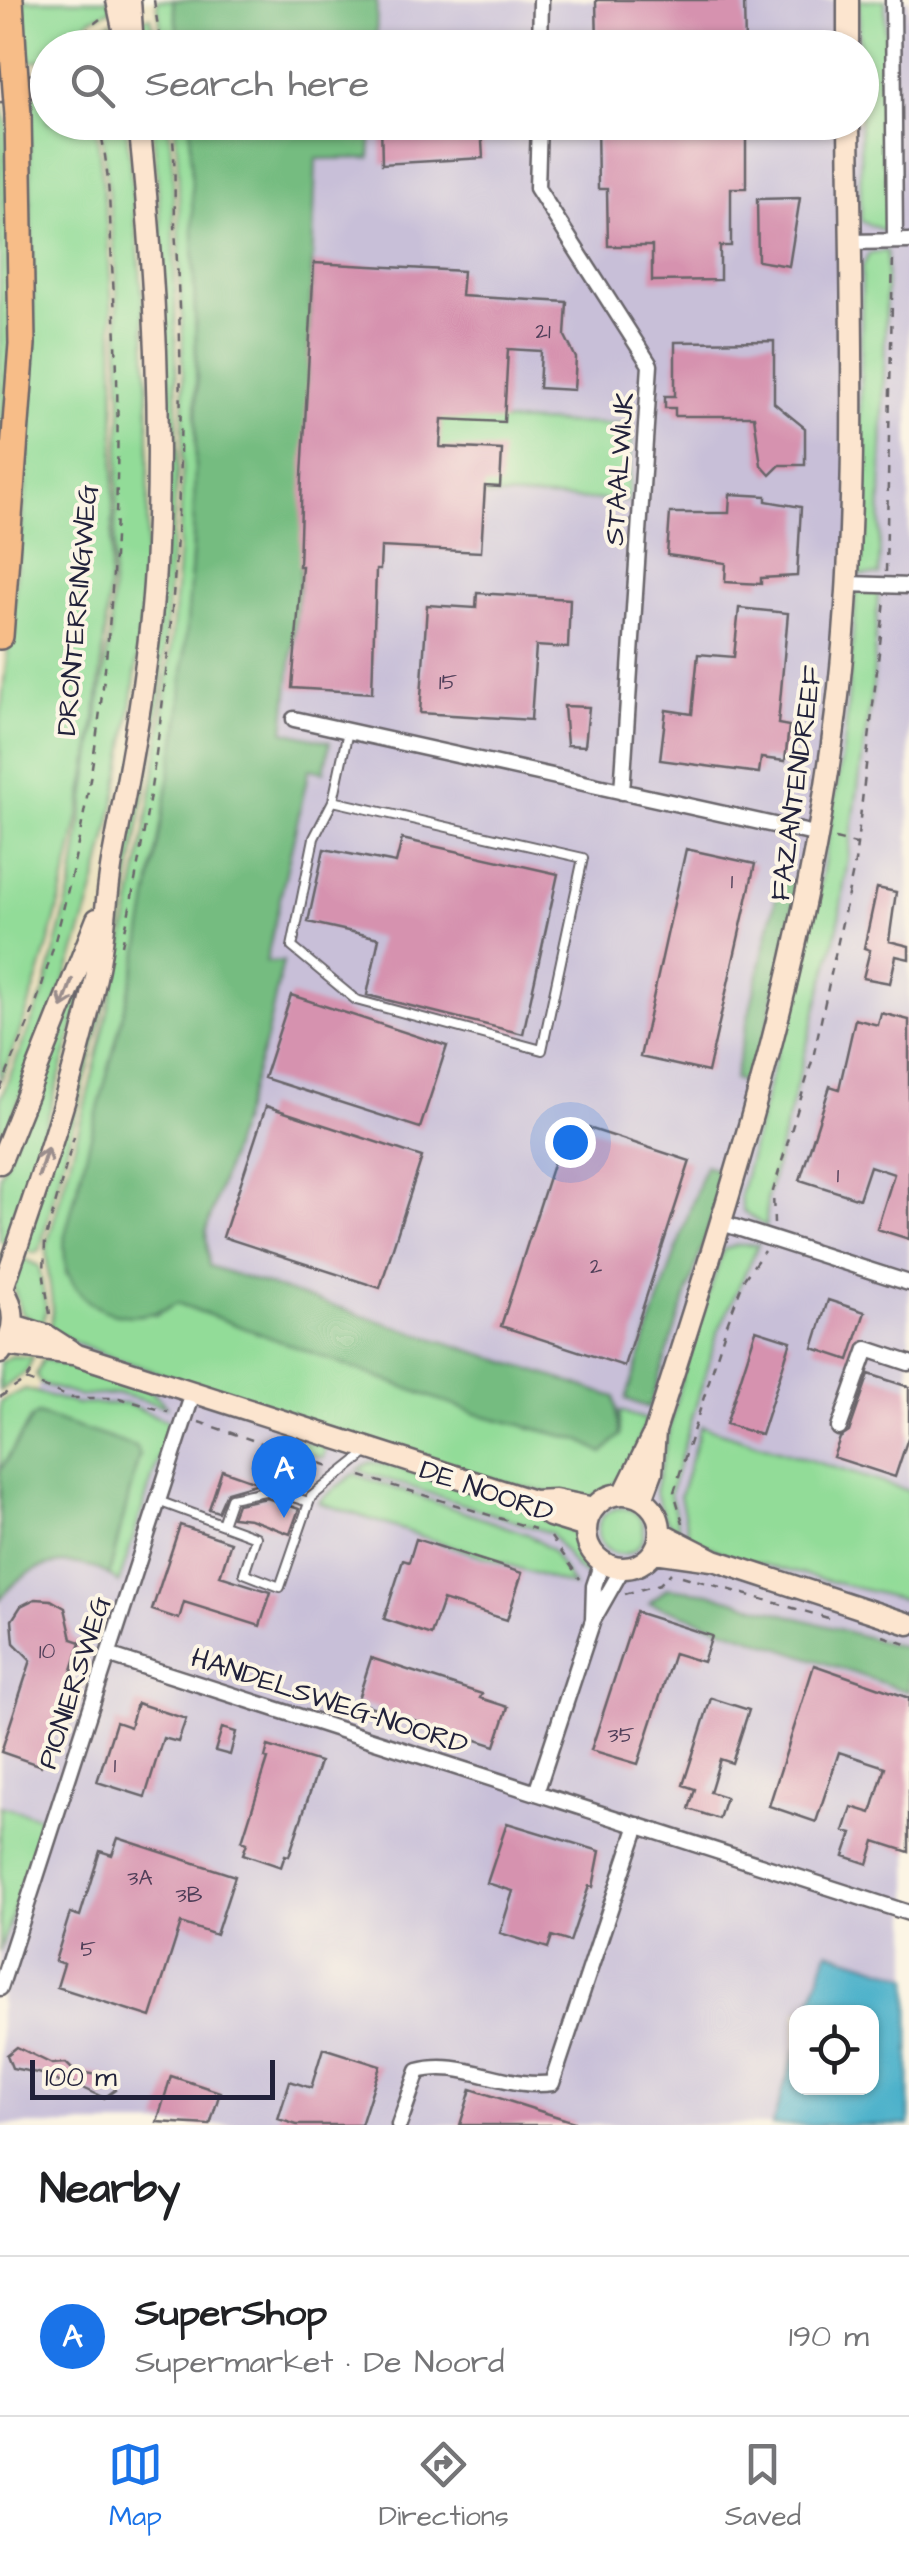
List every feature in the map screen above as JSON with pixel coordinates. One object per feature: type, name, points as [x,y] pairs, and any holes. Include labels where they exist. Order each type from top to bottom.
[{"type":"highway","points":[[0,636],[22,344],[18,115],[10,0]]},
{"type":"main road","points":[[117,0],[125,30]]},
{"type":"main road","points":[[130,0],[130,30]]},
{"type":"main road","points":[[848,0],[848,30]]},
{"type":"main road","points":[[0,91],[30,87]]},
{"type":"main road","points":[[7,1341],[2,1286],[80,1042],[98,964],[104,904],[139,723],[156,549],[153,286],[140,140]]},
{"type":"main road","name":"FAZANTENDREEF","points":[[633,1496],[652,1472],[655,1432],[722,1223],[788,988],[819,835],[848,584],[848,140]]},
{"type":"main road","points":[[0,1163],[104,904]]},
{"type":"main road","name":"DE NOORD","points":[[7,1341],[46,1336],[77,1354],[534,1502],[550,1516],[590,1518]]},
{"type":"main road","points":[[610,1496],[633,1496],[654,1510],[658,1542],[644,1563],[612,1566],[589,1547],[590,1518],[610,1496]]},
{"type":"main road","points":[[658,1542],[909,1624]]},
{"type":"street","points":[[540,30],[541,0]]},
{"type":"street","points":[[850,242],[902,241],[893,0]]},
{"type":"street","name":"STAALWIJK","points":[[539,140],[538,188],[650,365],[622,792]]},
{"type":"street","points":[[848,584],[909,586]]},
{"type":"street","points":[[294,719],[819,835]]},
{"type":"street","points":[[722,1223],[909,1283]]},
{"type":"street","points":[[840,1428],[866,1348],[909,1363]]},
{"type":"street","name":"PIONIERSWEG","points":[[0,1988],[193,1393]]},
{"type":"street","points":[[593,1620],[594,1586],[612,1566]]},
{"type":"street","points":[[536,1793],[593,1620],[611,1593],[612,1566]]},
{"type":"street","name":"HANDELSWEG-NOORD","points":[[108,1654],[909,1913]]},
{"type":"street","points":[[400,2125],[418,2071],[436,2066],[530,2086],[552,2084],[638,1826]]},
{"type":"lane","points":[[333,800],[582,858],[542,1050],[356,1000],[292,947],[314,838],[333,800],[348,731]]},
{"type":"lane","points":[[158,1501],[256,1537],[244,1573],[280,1587],[309,1502],[371,1449]]},
{"type":"lane","points":[[222,1524],[231,1498],[270,1490],[309,1502]]},
{"type":"path","points":[[154,0],[158,30]]},
{"type":"path","name":"DRONTERRINGWEG","points":[[0,1090],[42,988],[55,942],[85,793],[106,648],[118,395],[101,140]]},
{"type":"path","points":[[819,835],[858,845]]},
{"type":"path","name":"DE NOORD","points":[[0,1397],[26,1380],[72,1398],[119,1398],[185,1418],[547,1534],[580,1579],[594,1586]]},
{"type":"path","points":[[611,1593],[646,1590],[671,1573],[843,1623]]},
{"type":"path","points":[[876,1634],[909,1645]]},
{"type":"shaded area","points":[[232,0],[909,0],[909,2125],[0,2125],[0,1487],[26,1429],[76,1257],[170,826],[227,140],[879,140],[879,30],[231,30]]},
{"type":"green space","points":[[22,0],[110,0],[111,10],[90,19],[82,30],[30,30],[30,62],[26,63]]},
{"type":"green space","points":[[157,0],[173,0],[177,30],[161,30]]},
{"type":"green space","points":[[173,0],[377,0],[376,30],[177,30]]},
{"type":"green space","points":[[859,0],[885,0],[887,232],[861,221],[860,140],[879,140],[879,30],[859,30]]},
{"type":"green space","points":[[151,17],[154,30],[141,30],[139,18]]},
{"type":"green space","points":[[112,22],[110,30],[94,30]]},
{"type":"green space","points":[[29,96],[30,140],[98,140],[114,369],[114,491],[107,615],[92,738],[70,858],[40,973],[0,1082],[0,720],[26,485],[33,343]]},
{"type":"green space","points":[[0,100],[7,124],[10,372],[0,521]]},
{"type":"green space","points":[[103,140],[127,140],[144,323],[148,495],[138,654],[123,760],[91,900],[0,1149],[0,1100],[45,989],[72,884],[110,634],[121,409],[116,265]]},
{"type":"green space","points":[[153,140],[170,140],[178,459],[161,698],[115,968],[40,1249],[35,1253],[22,1249],[103,965],[143,756],[163,546],[167,440],[161,229]]},
{"type":"green space","points":[[175,140],[192,140],[196,445],[184,664],[161,850],[134,980],[65,1235],[66,1274],[156,1315],[177,1303],[477,1414],[580,1440],[603,1453],[620,1435],[620,1411],[647,1420],[622,1475],[592,1496],[560,1495],[435,1463],[103,1354],[50,1331],[47,1244],[81,1121],[136,883],[171,646],[180,525],[183,401]]},
{"type":"green space","points":[[190,140],[371,140],[370,158],[316,159],[301,565],[284,731],[330,742],[324,772],[309,769],[266,962],[283,961],[266,1039],[206,1231],[209,1266],[615,1397],[620,1435],[603,1453],[580,1440],[477,1414],[177,1303],[135,1316],[115,1314],[97,1307],[71,1279],[65,1259],[65,1235],[138,957],[179,722],[193,548],[197,380]]},
{"type":"green space","points":[[887,251],[879,575],[858,575],[862,268],[869,254]]},
{"type":"green space","points":[[307,385],[454,393],[502,421],[633,425],[628,501],[303,489]]},
{"type":"green space","points":[[878,591],[873,684],[838,927],[767,1197],[766,1227],[743,1211],[740,1196],[821,880],[845,738],[856,592]]},
{"type":"green space","points":[[780,880],[799,883],[754,1087],[734,1079]]},
{"type":"green space","points":[[86,958],[93,960],[11,1245],[0,1241],[0,1176]]},
{"type":"green space","points":[[705,1165],[727,1173],[649,1408],[626,1399]]},
{"type":"green space","points":[[758,1245],[717,1334],[670,1494],[681,1534],[665,1518],[655,1491],[683,1372],[723,1250]]},
{"type":"green space","points":[[20,1257],[39,1266],[46,1307],[43,1327],[21,1313],[13,1287]]},
{"type":"green space","points":[[12,1356],[33,1357],[27,1371],[0,1391],[0,1362]]},
{"type":"green space","points":[[43,1359],[146,1387],[168,1407],[119,1394],[79,1396],[41,1384],[36,1375]]},
{"type":"green space","points":[[25,1389],[76,1404],[127,1404],[170,1422],[119,1583],[109,1575],[139,1455],[31,1418],[0,1471],[0,1402]]},
{"type":"green space","points":[[38,1414],[136,1447],[139,1455],[109,1575],[79,1564],[50,1565],[23,1577],[0,1600],[0,1471]]},
{"type":"green space","points":[[701,1426],[909,1491],[909,1601],[729,1556],[689,1537],[680,1496]]},
{"type":"green space","points":[[286,1439],[326,1445],[323,1458],[283,1446]]},
{"type":"green space","points":[[371,1462],[477,1492],[562,1526],[581,1544],[589,1577],[576,1568],[551,1533],[358,1470]]},
{"type":"green space","points":[[354,1474],[527,1534],[552,1551],[573,1586],[318,1502]]},
{"type":"green space","points":[[621,1508],[637,1515],[644,1531],[637,1547],[621,1554],[605,1547],[598,1531],[605,1515]]},
{"type":"green space","points":[[667,1588],[709,1593],[909,1649],[909,1692],[650,1603]]},
{"type":"green space","points":[[0,1806],[44,1818],[0,1952]]},
{"type":"water","points":[[828,1951],[909,1977],[909,2125],[772,2125],[789,2070],[789,2095],[879,2095],[879,2005],[810,2005]]},
{"type":"building","points":[[596,0],[744,0],[745,30],[597,30]]},
{"type":"building","points":[[381,140],[482,140],[483,158],[382,164]]},
{"type":"building","points":[[597,140],[746,140],[746,188],[731,188],[731,246],[720,246],[720,280],[652,281],[652,246],[608,246],[607,189],[598,189]]},
{"type":"building","points":[[800,198],[789,266],[758,261],[757,199]]},
{"type":"building","points":[[314,263],[463,271],[461,296],[567,302],[565,336],[576,358],[574,390],[539,388],[541,351],[508,349],[504,422],[442,419],[440,447],[502,450],[500,487],[485,486],[481,552],[381,547],[380,570],[376,570],[372,693],[292,688],[302,566],[302,476]]},
{"type":"building","points":[[774,341],[774,403],[805,428],[805,465],[780,465],[770,475],[761,465],[754,416],[675,416],[675,408],[665,408],[665,396],[675,396],[675,342]]},
{"type":"building","points":[[730,494],[766,496],[766,501],[801,507],[797,576],[761,578],[761,584],[725,582],[726,563],[667,555],[670,513],[729,513]]},
{"type":"building","points":[[477,593],[570,599],[568,648],[536,646],[531,720],[420,713],[427,605],[476,608]]},
{"type":"building","points":[[739,608],[788,613],[778,724],[789,726],[785,761],[761,758],[759,773],[660,760],[666,710],[692,714],[698,654],[734,657]]},
{"type":"building","points":[[564,706],[589,707],[585,746],[567,745]]},
{"type":"building","points":[[402,839],[558,874],[523,1034],[367,995],[379,938],[308,922],[324,849],[396,863]]},
{"type":"building","points":[[686,849],[755,864],[708,1072],[640,1057]]},
{"type":"building","points":[[877,888],[896,892],[889,941],[909,946],[909,959],[896,956],[890,983],[863,978],[870,950],[864,948]]},
{"type":"building","points":[[291,995],[447,1046],[420,1128],[264,1078]]},
{"type":"building","points":[[881,1013],[909,1020],[909,1239],[877,1229],[894,1174],[870,1166],[859,1199],[800,1180],[830,1086],[839,1089],[855,1019],[878,1025]]},
{"type":"building","points":[[266,1106],[422,1157],[380,1288],[223,1237]]},
{"type":"building","points":[[567,1121],[690,1161],[624,1366],[501,1326]]},
{"type":"building","points":[[828,1300],[865,1312],[849,1360],[813,1348]]},
{"type":"building","points":[[756,1330],[791,1341],[761,1435],[726,1424]]},
{"type":"building","points":[[869,1374],[909,1387],[909,1435],[895,1477],[833,1457],[840,1438],[849,1432]]},
{"type":"building","points":[[222,1470],[259,1483],[227,1492],[218,1512],[209,1509]]},
{"type":"building","points":[[267,1498],[299,1509],[290,1534],[250,1519],[232,1517],[237,1504]]},
{"type":"building","points":[[180,1525],[231,1542],[220,1576],[271,1592],[260,1626],[184,1602],[179,1619],[152,1610]]},
{"type":"building","points":[[416,1539],[522,1573],[507,1620],[443,1600],[431,1635],[384,1619],[403,1560],[409,1562]]},
{"type":"building","points":[[35,1599],[51,1600],[65,1608],[72,1639],[81,1642],[41,1766],[1,1752],[31,1660],[14,1643],[12,1620],[21,1606]]},
{"type":"building","points":[[636,1612],[712,1636],[703,1662],[674,1653],[638,1764],[591,1750]]},
{"type":"building","points":[[371,1658],[482,1694],[480,1698],[508,1707],[495,1746],[357,1702]]},
{"type":"building","points":[[814,1665],[909,1698],[909,1852],[875,1841],[868,1864],[844,1856],[852,1833],[844,1831],[852,1807],[871,1813],[885,1767],[839,1752],[816,1822],[769,1806]]},
{"type":"building","points":[[711,1698],[749,1710],[732,1763],[720,1759],[710,1792],[726,1797],[719,1819],[689,1809],[695,1789],[683,1785]]},
{"type":"building","points":[[137,1703],[186,1719],[178,1742],[163,1738],[145,1797],[97,1782],[116,1722],[130,1727]]},
{"type":"building","points":[[222,1728],[236,1732],[230,1755],[215,1751]]},
{"type":"building","points":[[268,1746],[320,1762],[289,1856],[285,1855],[281,1867],[243,1854],[247,1843],[242,1841],[268,1759]]},
{"type":"building","points":[[507,1823],[600,1851],[593,1887],[589,1886],[570,1942],[552,1936],[548,1948],[500,1933],[513,1891],[487,1883]]},
{"type":"building","points":[[118,1838],[235,1876],[216,1935],[181,1923],[151,2017],[57,1987],[64,1964],[55,1961],[70,1913],[80,1916],[100,1851],[112,1855]]},
{"type":"building","points":[[17,2047],[52,2064],[66,2063],[74,2071],[109,2077],[115,2090],[104,2098],[70,2082],[60,2083],[47,2075],[12,2068],[7,2055]]},
{"type":"building","points":[[323,2048],[380,2066],[361,2125],[297,2125],[278,2119],[290,2081],[311,2088]]},
{"type":"building","points":[[171,2076],[220,2092],[210,2125],[157,2122]]},
{"type":"building","points":[[471,2089],[574,2122],[574,2125],[460,2125]]},
{"type":"place","name":"SuperShop","points":[[284,1518]]}]
